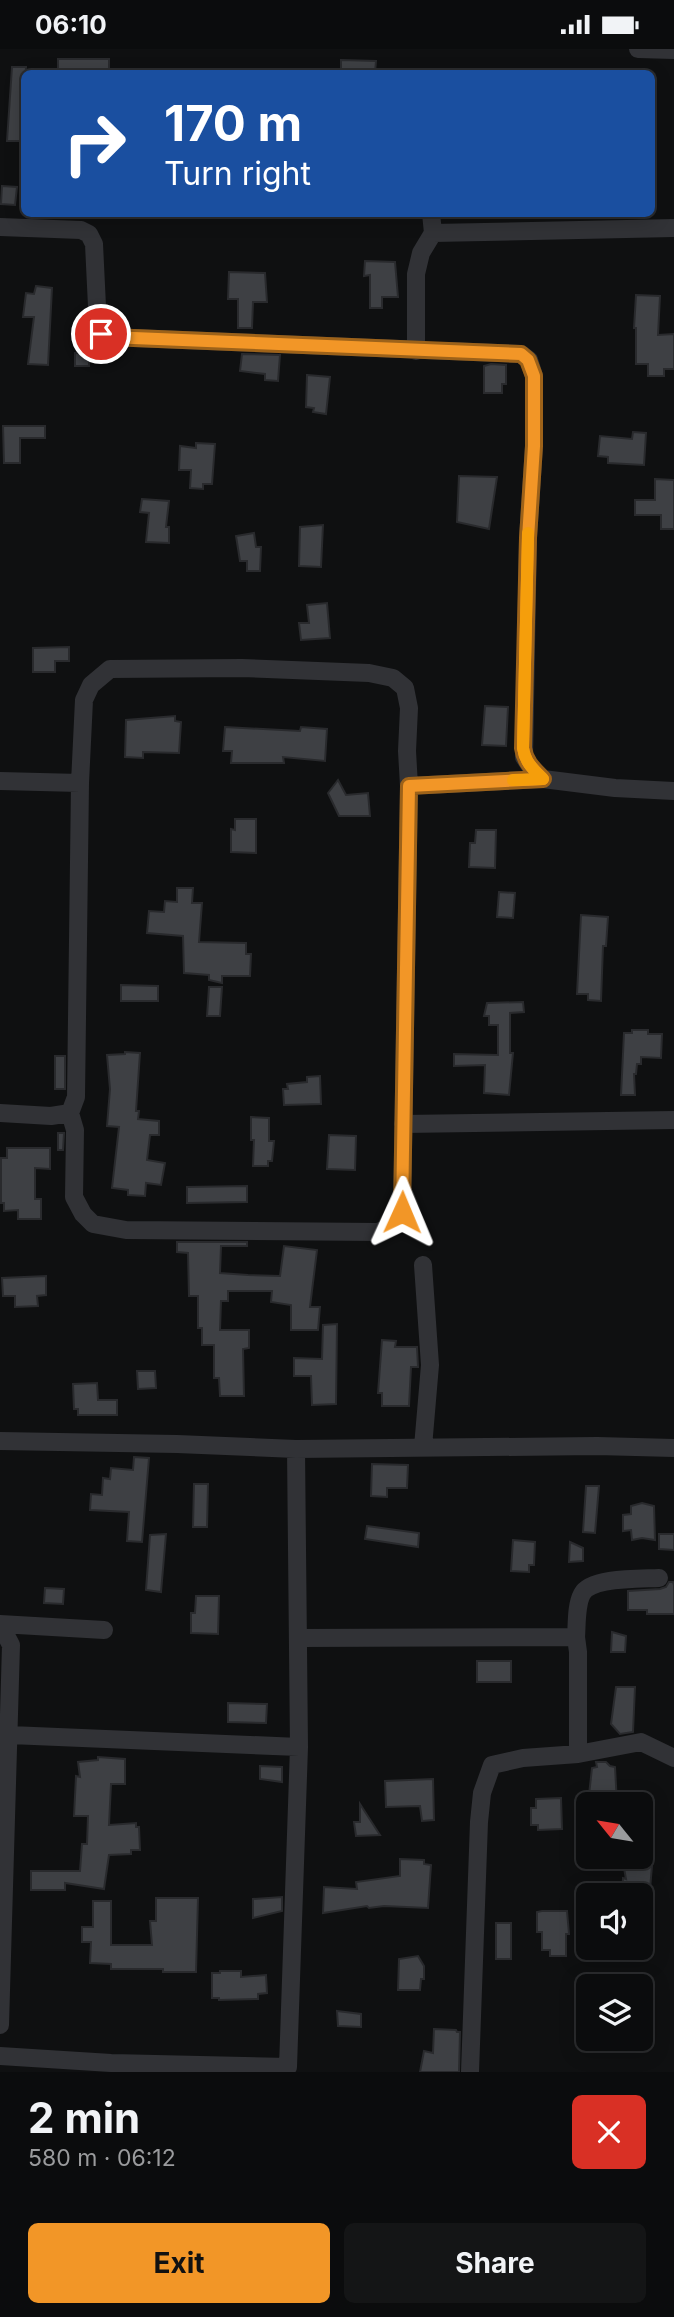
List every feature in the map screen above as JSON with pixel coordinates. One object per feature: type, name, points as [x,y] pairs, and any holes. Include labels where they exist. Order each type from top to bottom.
[{"type":"street","points":[[638,49],[674,50]]},
{"type":"street","points":[[416,351],[416,274],[421,253],[433,233],[431,217]]},
{"type":"street","points":[[0,227],[81,230],[89,234],[93,244],[97,327],[101,334],[109,337],[521,354],[528,360],[534,376],[534,446],[528,538],[523,748],[524,757],[543,779]]},
{"type":"street","points":[[433,233],[674,228]]},
{"type":"street","points":[[243,668],[369,673],[393,678],[405,688],[410,708],[407,751],[409,786],[402,1212],[394,1226],[386,1230],[126,1230],[93,1224],[83,1214],[74,1197],[75,1130],[69,1112],[76,1097],[80,783],[84,699],[91,685],[110,669],[243,668]]},
{"type":"street","points":[[409,786],[543,779],[615,788],[674,791]]},
{"type":"street","points":[[0,781],[80,783]]},
{"type":"street","points":[[0,1113],[51,1116],[69,1112]]},
{"type":"street","points":[[403,1124],[674,1121]]},
{"type":"street","points":[[423,1265],[430,1365],[423,1447]]},
{"type":"street","points":[[0,1441],[296,1449],[597,1446],[674,1448]]},
{"type":"street","points":[[0,2056],[111,2068],[288,2069],[299,1747],[296,1449]]},
{"type":"street","points":[[578,1754],[576,1637],[581,1595],[588,1586],[604,1582],[659,1578]]},
{"type":"street","points":[[0,1624],[104,1630]]},
{"type":"street","points":[[0,1624],[12,1645],[10,1735],[4,1816],[0,2025]]},
{"type":"street","points":[[299,1638],[576,1637]]},
{"type":"street","points":[[10,1735],[299,1747]]},
{"type":"street","points":[[470,2072],[482,1793],[492,1765],[523,1758],[578,1754],[640,1741],[674,1758]]},
{"type":"building","points":[[58,59],[109,59],[109,70],[58,70]]},
{"type":"building","points":[[341,60],[376,61],[375,70],[341,70]]},
{"type":"building","points":[[12,67],[26,67],[26,70],[21,70],[21,141],[7,141]]},
{"type":"building","points":[[2,186],[17,187],[15,205],[1,204]]},
{"type":"building","points":[[365,261],[395,262],[398,297],[382,297],[382,308],[370,308],[370,275],[364,276]]},
{"type":"building","points":[[229,272],[265,273],[267,302],[253,302],[252,328],[238,328],[238,299],[228,299]]},
{"type":"building","points":[[36,286],[52,288],[48,365],[28,364],[34,317],[23,317],[26,293],[34,294]]},
{"type":"building","points":[[636,295],[660,296],[658,335],[674,334],[674,369],[664,369],[664,376],[648,376],[648,364],[636,364]]},
{"type":"building","points":[[75,353],[89,353],[89,366],[75,366]]},
{"type":"building","points":[[242,354],[280,355],[278,381],[265,380],[265,374],[240,371]]},
{"type":"building","points":[[506,365],[506,384],[502,384],[502,393],[484,393],[484,366]]},
{"type":"building","points":[[307,375],[330,377],[326,414],[313,412],[314,408],[306,407]]},
{"type":"building","points":[[3,426],[45,426],[45,438],[20,438],[20,463],[4,463]]},
{"type":"building","points":[[633,432],[646,433],[644,465],[608,463],[608,457],[598,456],[600,436],[632,439]]},
{"type":"building","points":[[196,443],[215,444],[212,484],[203,484],[203,489],[190,488],[191,470],[179,470],[180,446],[196,448]]},
{"type":"building","points":[[459,476],[497,477],[489,529],[457,522]]},
{"type":"building","points":[[655,479],[674,480],[674,529],[661,529],[661,515],[635,515],[635,500],[655,500]]},
{"type":"building","points":[[142,499],[169,501],[166,527],[169,527],[169,543],[146,542],[149,513],[140,512]]},
{"type":"building","points":[[323,525],[321,567],[299,566],[300,527]]},
{"type":"building","points":[[254,533],[256,547],[261,547],[260,571],[247,571],[247,561],[240,561],[236,536]]},
{"type":"building","points":[[327,603],[330,638],[301,640],[299,623],[309,623],[307,605]]},
{"type":"building","points":[[69,647],[69,661],[55,661],[55,672],[33,672],[33,648]]},
{"type":"building","points":[[485,706],[508,707],[506,746],[482,745]]},
{"type":"building","points":[[175,716],[175,721],[181,722],[179,753],[143,752],[143,758],[125,757],[126,720]]},
{"type":"building","points":[[225,727],[300,731],[301,727],[327,729],[325,761],[283,757],[284,763],[231,763],[232,751],[223,751]]},
{"type":"building","points":[[338,780],[346,795],[368,793],[370,816],[339,816],[328,793]]},
{"type":"building","points":[[235,819],[256,819],[256,853],[231,852],[231,829],[235,830]]},
{"type":"building","points":[[476,830],[496,830],[495,868],[469,867],[470,843],[475,843]]},
{"type":"building","points":[[177,888],[193,888],[192,903],[202,903],[199,942],[246,943],[246,954],[251,954],[250,976],[222,976],[222,983],[209,980],[209,975],[184,973],[183,936],[147,933],[149,911],[164,912],[165,901],[177,902]]},
{"type":"building","points":[[499,892],[515,893],[513,918],[497,917]]},
{"type":"building","points":[[581,915],[608,917],[606,946],[603,946],[601,1001],[588,1000],[588,994],[577,994]]},
{"type":"building","points":[[121,985],[158,986],[158,1001],[121,1001]]},
{"type":"building","points":[[209,987],[222,987],[220,1016],[207,1016]]},
{"type":"building","points":[[523,1002],[524,1012],[510,1013],[510,1053],[513,1053],[509,1095],[484,1093],[485,1065],[454,1066],[454,1054],[498,1055],[498,1025],[489,1025],[489,1016],[484,1016],[487,1003]]},
{"type":"building","points":[[632,1030],[648,1030],[648,1034],[662,1034],[661,1058],[641,1057],[641,1064],[637,1064],[634,1074],[635,1095],[621,1095],[624,1033],[632,1033]]},
{"type":"building","points":[[140,1053],[136,1111],[139,1111],[138,1119],[159,1121],[159,1135],[150,1135],[147,1160],[165,1163],[161,1185],[146,1183],[145,1196],[128,1195],[128,1190],[112,1188],[119,1127],[107,1126],[110,1089],[107,1055]]},
{"type":"building","points":[[55,1056],[65,1056],[65,1089],[55,1089]]},
{"type":"building","points":[[320,1076],[321,1104],[284,1105],[283,1089],[288,1089],[287,1084],[307,1082],[307,1077]]},
{"type":"building","points":[[251,1117],[269,1118],[269,1141],[274,1141],[272,1161],[268,1161],[268,1166],[253,1166]]},
{"type":"building","points":[[58,1133],[64,1133],[63,1150],[58,1150]]},
{"type":"building","points":[[329,1135],[356,1136],[355,1170],[327,1169]]},
{"type":"building","points":[[7,1148],[50,1148],[50,1169],[35,1168],[35,1199],[41,1199],[41,1219],[18,1219],[18,1210],[4,1211],[4,1203],[1,1203],[1,1158],[7,1158]]},
{"type":"building","points":[[247,1186],[247,1202],[187,1203],[187,1187]]},
{"type":"building","points":[[177,1242],[247,1242],[247,1246],[221,1246],[220,1273],[248,1275],[280,1276],[284,1246],[317,1250],[310,1307],[320,1307],[318,1330],[291,1330],[291,1305],[271,1302],[272,1291],[228,1291],[228,1301],[221,1301],[220,1330],[249,1330],[249,1348],[243,1349],[244,1396],[220,1396],[219,1378],[214,1378],[214,1345],[202,1345],[202,1328],[198,1328],[198,1296],[189,1296],[188,1253],[177,1252]]},
{"type":"building","points":[[46,1276],[46,1295],[37,1296],[38,1306],[15,1307],[15,1296],[3,1296],[2,1278]]},
{"type":"building","points":[[337,1324],[336,1404],[312,1405],[311,1376],[294,1376],[294,1358],[322,1359],[323,1325]]},
{"type":"building","points":[[382,1340],[396,1341],[395,1347],[417,1347],[418,1367],[411,1367],[409,1406],[382,1406],[382,1393],[378,1393]]},
{"type":"building","points":[[137,1371],[155,1371],[156,1388],[138,1389]]},
{"type":"building","points":[[97,1383],[98,1400],[117,1400],[117,1415],[78,1415],[78,1409],[74,1409],[73,1384]]},
{"type":"building","points":[[134,1457],[149,1458],[142,1542],[127,1541],[129,1512],[90,1510],[91,1494],[102,1495],[103,1478],[110,1479],[111,1468],[133,1470]]},
{"type":"building","points":[[372,1464],[408,1465],[407,1488],[387,1488],[387,1497],[371,1496]]},
{"type":"building","points":[[194,1484],[208,1484],[207,1527],[193,1527]]},
{"type":"building","points":[[586,1486],[599,1486],[595,1533],[583,1532]]},
{"type":"building","points":[[642,1503],[654,1506],[655,1540],[632,1540],[631,1530],[623,1531],[623,1515],[631,1514],[631,1506]]},
{"type":"building","points":[[367,1526],[419,1533],[418,1547],[365,1539]]},
{"type":"building","points":[[166,1534],[161,1592],[146,1590],[150,1535]]},
{"type":"building","points":[[659,1534],[674,1534],[674,1550],[659,1549]]},
{"type":"building","points":[[513,1540],[535,1542],[534,1565],[529,1565],[529,1572],[511,1571]]},
{"type":"building","points":[[570,1542],[583,1548],[583,1561],[569,1562]]},
{"type":"building","points":[[669,1582],[674,1585],[674,1614],[647,1614],[647,1610],[628,1610],[628,1591],[660,1589],[666,1587]]},
{"type":"building","points":[[45,1588],[64,1589],[63,1604],[44,1603]]},
{"type":"building","points":[[196,1596],[219,1596],[218,1634],[191,1633],[191,1613],[195,1613]]},
{"type":"building","points":[[612,1632],[626,1636],[625,1652],[611,1652]]},
{"type":"building","points":[[477,1661],[511,1661],[511,1682],[477,1682]]},
{"type":"building","points":[[616,1687],[635,1687],[633,1732],[620,1734],[611,1724]]},
{"type":"building","points":[[228,1703],[267,1704],[266,1723],[228,1722]]},
{"type":"building","points":[[98,1757],[125,1759],[125,1784],[111,1784],[109,1825],[136,1823],[136,1827],[139,1827],[140,1850],[131,1850],[131,1854],[109,1855],[104,1889],[65,1883],[65,1890],[31,1890],[31,1871],[80,1871],[82,1844],[87,1844],[88,1816],[74,1816],[76,1776],[80,1777],[78,1762],[98,1760]]},
{"type":"building","points":[[596,1762],[606,1762],[615,1767],[616,1792],[589,1792],[592,1768],[597,1767]]},
{"type":"building","points":[[260,1766],[282,1767],[282,1782],[260,1779]]},
{"type":"building","points":[[433,1779],[434,1820],[422,1821],[420,1806],[386,1807],[385,1781]]},
{"type":"building","points":[[561,1798],[562,1829],[538,1830],[538,1825],[531,1825],[531,1808],[536,1808],[536,1799]]},
{"type":"building","points":[[360,1804],[380,1835],[356,1836],[354,1822],[360,1822]]},
{"type":"building","points":[[400,1859],[424,1860],[424,1864],[431,1865],[428,1908],[367,1906],[323,1913],[324,1887],[357,1889],[356,1882],[400,1876]]},
{"type":"building","points":[[624,1869],[652,1869],[651,1883],[623,1883],[623,1878],[626,1879]]},
{"type":"building","points":[[282,1897],[282,1911],[253,1918],[253,1899]]},
{"type":"building","points":[[156,1898],[198,1898],[196,1972],[111,1969],[111,1964],[90,1963],[91,1942],[82,1942],[82,1927],[93,1927],[93,1901],[111,1901],[111,1945],[152,1945],[150,1921],[156,1921]]},
{"type":"building","points":[[567,1911],[569,1934],[566,1934],[566,1956],[550,1956],[550,1950],[542,1950],[542,1932],[537,1932],[537,1912]]},
{"type":"building","points":[[496,1923],[511,1923],[511,1959],[496,1959]]},
{"type":"building","points":[[418,1956],[424,1966],[424,1979],[421,1979],[420,1990],[398,1990],[399,1959]]},
{"type":"building","points":[[241,1971],[241,1977],[266,1975],[267,1993],[258,1994],[258,1999],[212,1998],[212,1973]]},
{"type":"building","points":[[337,2011],[361,2014],[361,2027],[338,2026]]},
{"type":"building","points":[[434,2029],[460,2032],[459,2072],[420,2072],[424,2051],[433,2053]]},
{"type":"slow traffic","points":[[513,780],[543,779],[524,757],[523,748],[528,533]]},
{"type":"route","points":[[101,334],[109,337],[521,354],[528,360],[534,376],[523,748],[524,757],[543,779],[409,786],[402,1212]]}]
